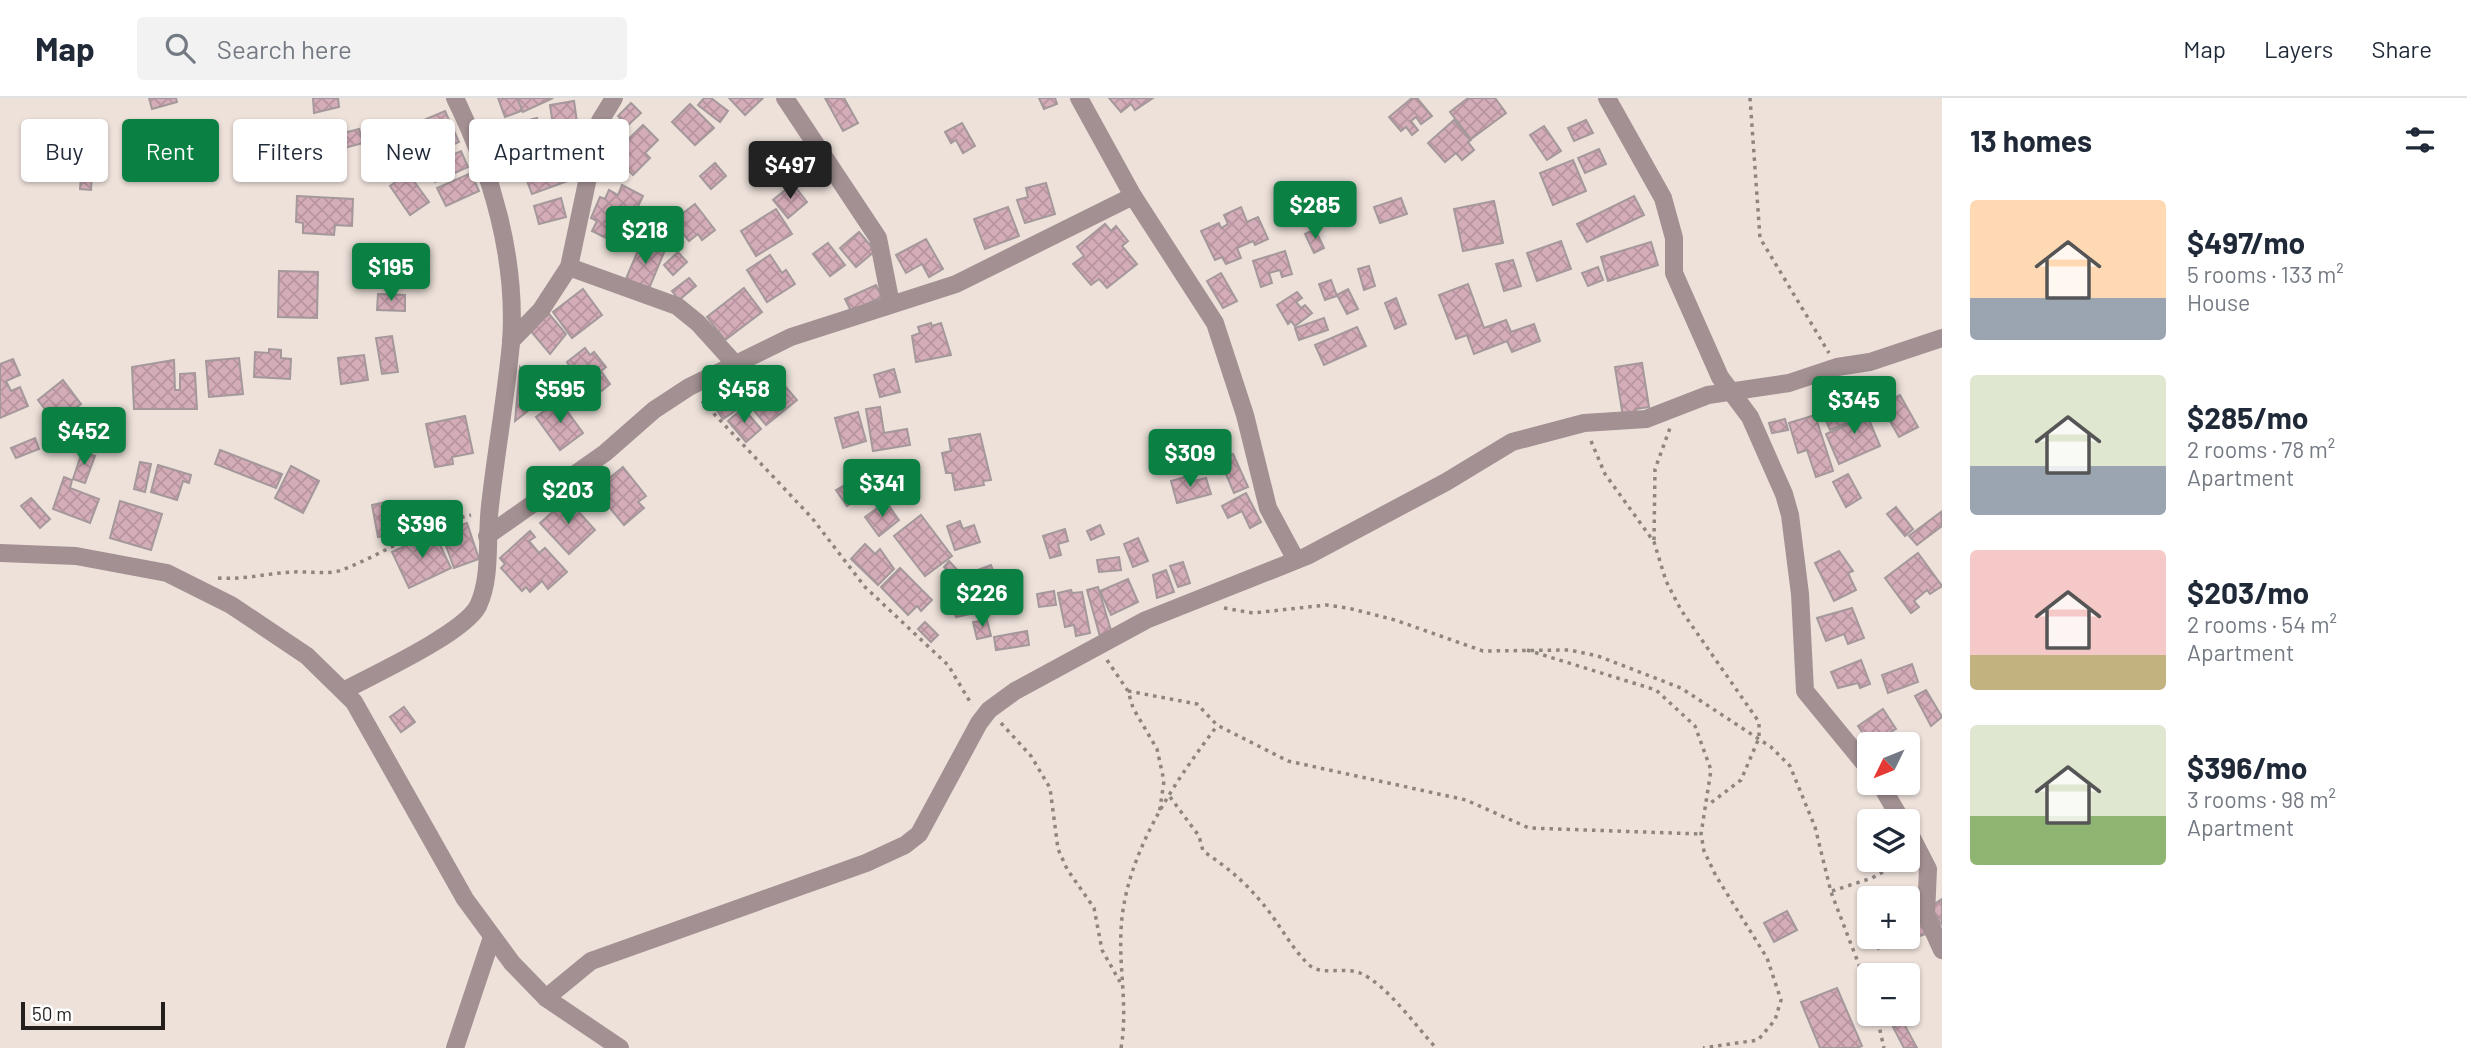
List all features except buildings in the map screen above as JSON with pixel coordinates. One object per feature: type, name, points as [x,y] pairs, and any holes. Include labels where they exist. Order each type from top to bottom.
[{"type":"street","points":[[345,690],[461,625],[480,601],[485,578],[489,512],[511,341],[510,274],[505,238],[491,188],[455,98]]},
{"type":"street","points":[[511,341],[541,310],[569,267],[600,121],[614,98]]},
{"type":"street","points":[[785,98],[878,238],[891,304]]},
{"type":"street","points":[[1079,98],[1133,196],[1215,323],[1245,415],[1268,508],[1296,561]]},
{"type":"street","points":[[1608,98],[1662,198],[1674,238],[1674,273],[1730,391],[1750,417],[1765,447],[1790,515],[1800,594],[1805,691],[1857,754]]},
{"type":"street","points":[[487,536],[606,453],[654,410],[688,387],[791,337],[956,284],[1133,196]]},
{"type":"street","points":[[569,267],[677,306],[698,323],[736,365]]},
{"type":"street","points":[[546,998],[591,961],[866,863],[913,841],[930,820],[984,716],[1014,691],[1099,648],[1146,620],[1296,561],[1446,482],[1512,442],[1584,423],[1646,419],[1677,406],[1730,391],[1761,389],[1837,367],[1870,362],[1942,338]]},
{"type":"street","points":[[0,553],[76,556],[167,573],[231,605],[307,656],[345,690],[465,899],[492,937],[546,998],[620,1048]]},
{"type":"street","points":[[1920,853],[1928,869],[1926,915],[1942,950]]},
{"type":"street","points":[[455,1048],[492,937]]},
{"type":"path","points":[[1750,98],[1760,237],[1837,367]]},
{"type":"path","points":[[688,387],[812,518],[865,586],[948,665],[984,716],[1031,756],[1044,776],[1054,804],[1058,849],[1067,869],[1094,908],[1102,950],[1121,984]]},
{"type":"path","points":[[1677,406],[1655,469],[1654,542],[1666,581],[1681,610],[1759,722],[1759,738],[1741,780],[1707,806]]},
{"type":"path","points":[[1584,423],[1605,474],[1654,542]]},
{"type":"path","points":[[215,577],[238,580],[293,572],[340,570],[386,551],[442,521],[489,512]]},
{"type":"path","points":[[1189,603],[1253,613],[1337,607],[1395,620],[1483,651],[1523,648],[1569,650],[1598,656],[1681,688],[1759,738],[1783,757],[1795,775],[1815,827],[1831,892],[1859,963]]},
{"type":"path","points":[[1099,648],[1128,691],[1133,708],[1157,749],[1164,773],[1158,817]]},
{"type":"path","points":[[1523,648],[1646,686],[1666,698],[1689,718],[1702,740],[1711,770],[1701,834],[1704,851],[1716,876],[1767,958],[1781,1000],[1775,1020],[1758,1040],[1703,1048]]},
{"type":"path","points":[[1128,691],[1189,701],[1205,712],[1217,726],[1288,761],[1466,800],[1529,828],[1701,834]]},
{"type":"path","points":[[1121,1048],[1125,1019],[1121,984],[1121,933],[1126,886],[1158,817],[1217,726]]},
{"type":"path","points":[[1170,796],[1199,836],[1203,851],[1232,870],[1265,905],[1293,948],[1310,966],[1321,971],[1350,970],[1367,977],[1436,1048]]},
{"type":"path","points":[[1831,892],[1883,872]]},
{"type":"path","points":[[1879,1026],[1884,1048]]}]
